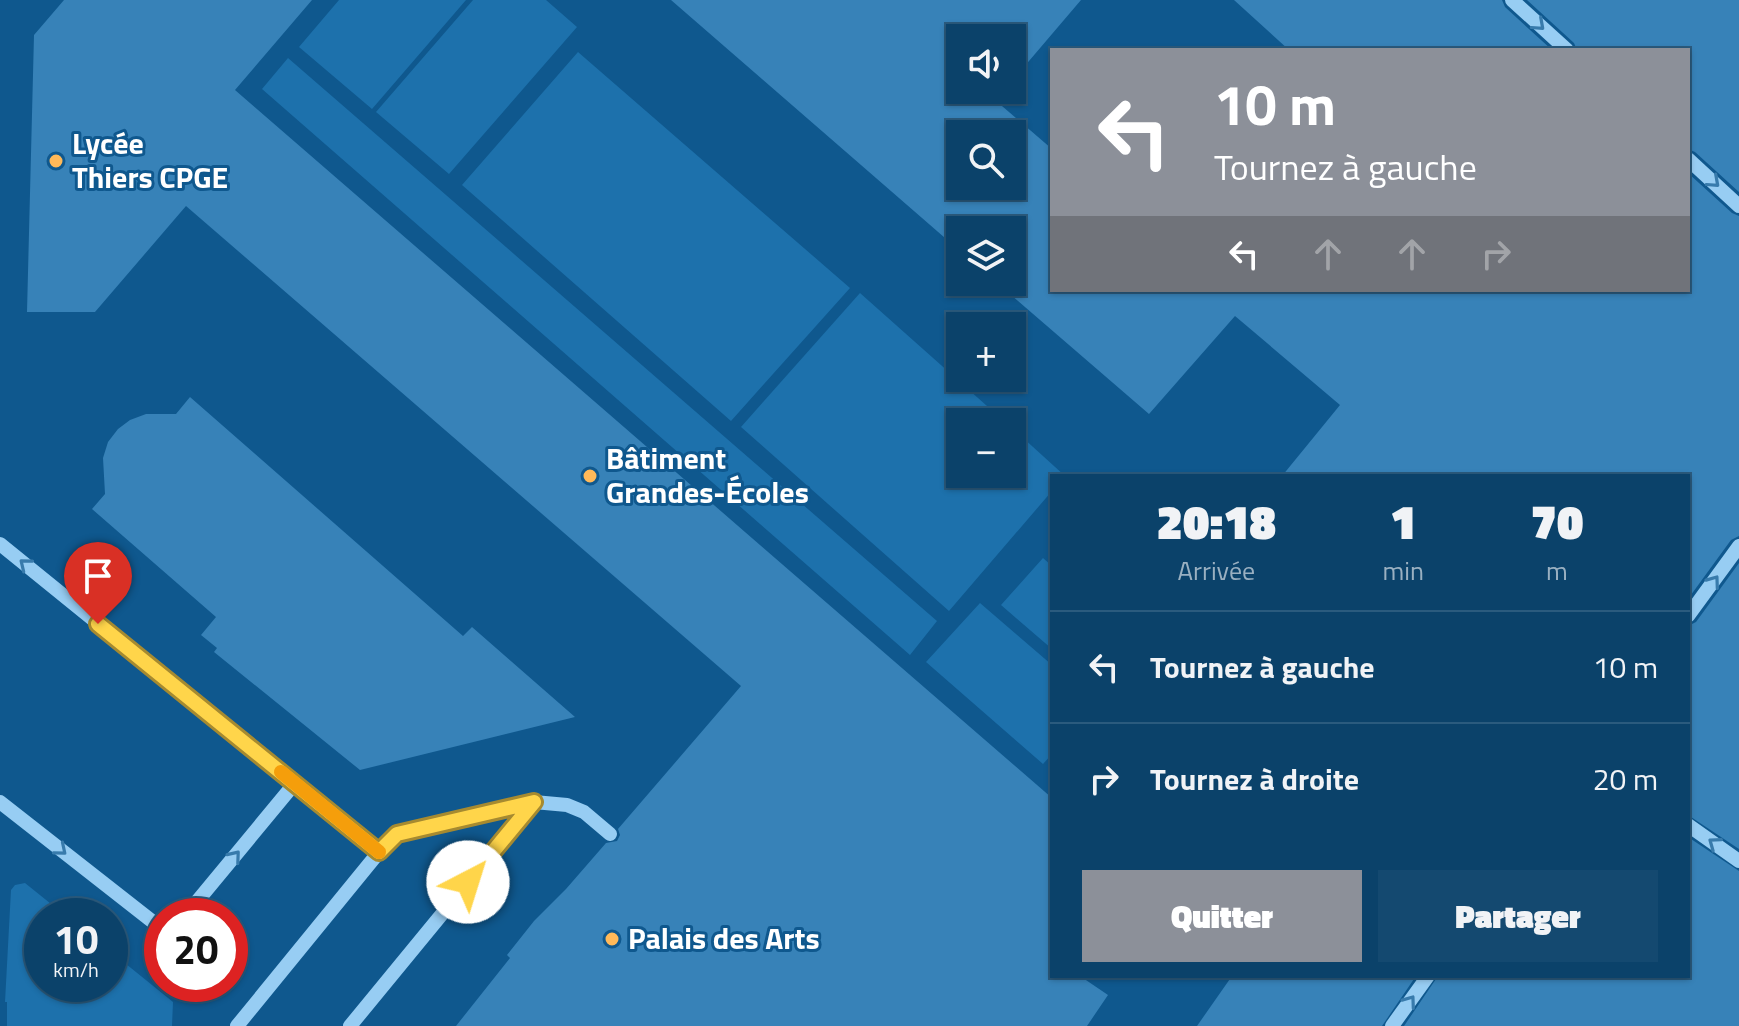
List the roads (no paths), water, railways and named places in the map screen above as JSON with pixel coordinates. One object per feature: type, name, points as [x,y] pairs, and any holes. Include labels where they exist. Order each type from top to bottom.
[{"type":"street","points":[[1512,0],[1565,48]]},
{"type":"street","points":[[1690,161],[1739,206]]},
{"type":"street","points":[[0,544],[379,852]]},
{"type":"street","points":[[1690,613],[1739,546]]},
{"type":"street","points":[[200,898],[295,783]]},
{"type":"street","points":[[0,802],[144,915]]},
{"type":"street","points":[[350,1026],[534,802]]},
{"type":"street","points":[[237,1026],[397,834],[534,802],[567,805],[584,812],[610,834]]},
{"type":"street","points":[[1690,826],[1739,861]]},
{"type":"street","points":[[1392,1026],[1427,978]]},
{"type":"place","name":"Lycée Thiers CPGE","points":[[56,161]]},
{"type":"place","name":"Bâtiment Grandes-Écoles","points":[[590,476]]},
{"type":"place","name":"Palais des Arts","points":[[612,939]]}]
